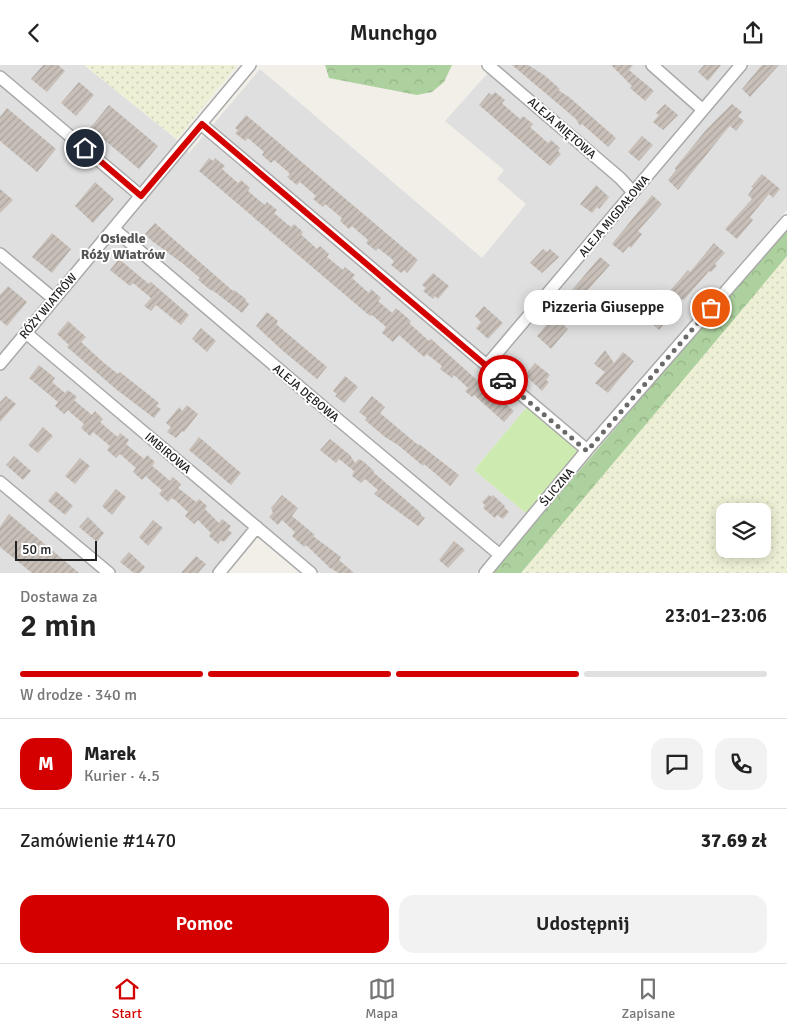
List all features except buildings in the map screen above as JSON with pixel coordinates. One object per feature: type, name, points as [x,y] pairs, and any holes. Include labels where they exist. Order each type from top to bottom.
[{"type":"street","name":"RÓŻY WIATRÓW","points":[[0,363],[250,65]]},
{"type":"street","name":"ALEJA MIĘTOWA","points":[[488,65],[620,178],[633,192]]},
{"type":"street","points":[[652,65],[703,110]]},
{"type":"street","name":"ALEJA MIGDAŁOWA","points":[[486,366],[741,65]]},
{"type":"street","points":[[0,77],[141,196]]},
{"type":"street","points":[[202,124],[587,451]]},
{"type":"street","name":"ŚLICZNA","points":[[485,573],[587,451],[787,221]]},
{"type":"street","name":"ALEJA DĘBOWA","points":[[114,229],[500,555]]},
{"type":"street","points":[[0,254],[54,299]]},
{"type":"street","name":"IMBIROWA","points":[[26,333],[311,573]]},
{"type":"street","points":[[0,481],[109,573]]},
{"type":"street","points":[[219,573],[257,527]]},
{"type":"shaded area","points":[[0,65],[84,65],[176,139],[189,153],[260,69],[482,258],[526,204],[497,179],[504,170],[445,121],[495,65],[787,65],[787,210],[586,441],[536,398],[527,407],[474,470],[527,514],[476,573],[320,573],[257,521],[211,573],[0,573]]},
{"type":"green space","points":[[84,65],[237,65],[177,139]]},
{"type":"green space","points":[[325,65],[452,65],[444,82],[432,92],[417,95],[329,78]]},
{"type":"green space","points":[[787,227],[787,256],[521,573],[492,573]]},
{"type":"green space","points":[[787,256],[787,573],[521,573],[730,322]]},
{"type":"green space","points":[[527,407],[580,452],[527,514],[474,470]]},
{"type":"way so far","points":[[503,380],[587,451],[711,308]]},
{"type":"place","name":"Pizzeria Giuseppe","points":[[711,308]]},
{"type":"district","name":"Osiedle Róży Wiatrów","points":[[123,246]]},
{"type":"route","points":[[85,148],[141,196],[202,124],[503,380]]}]
